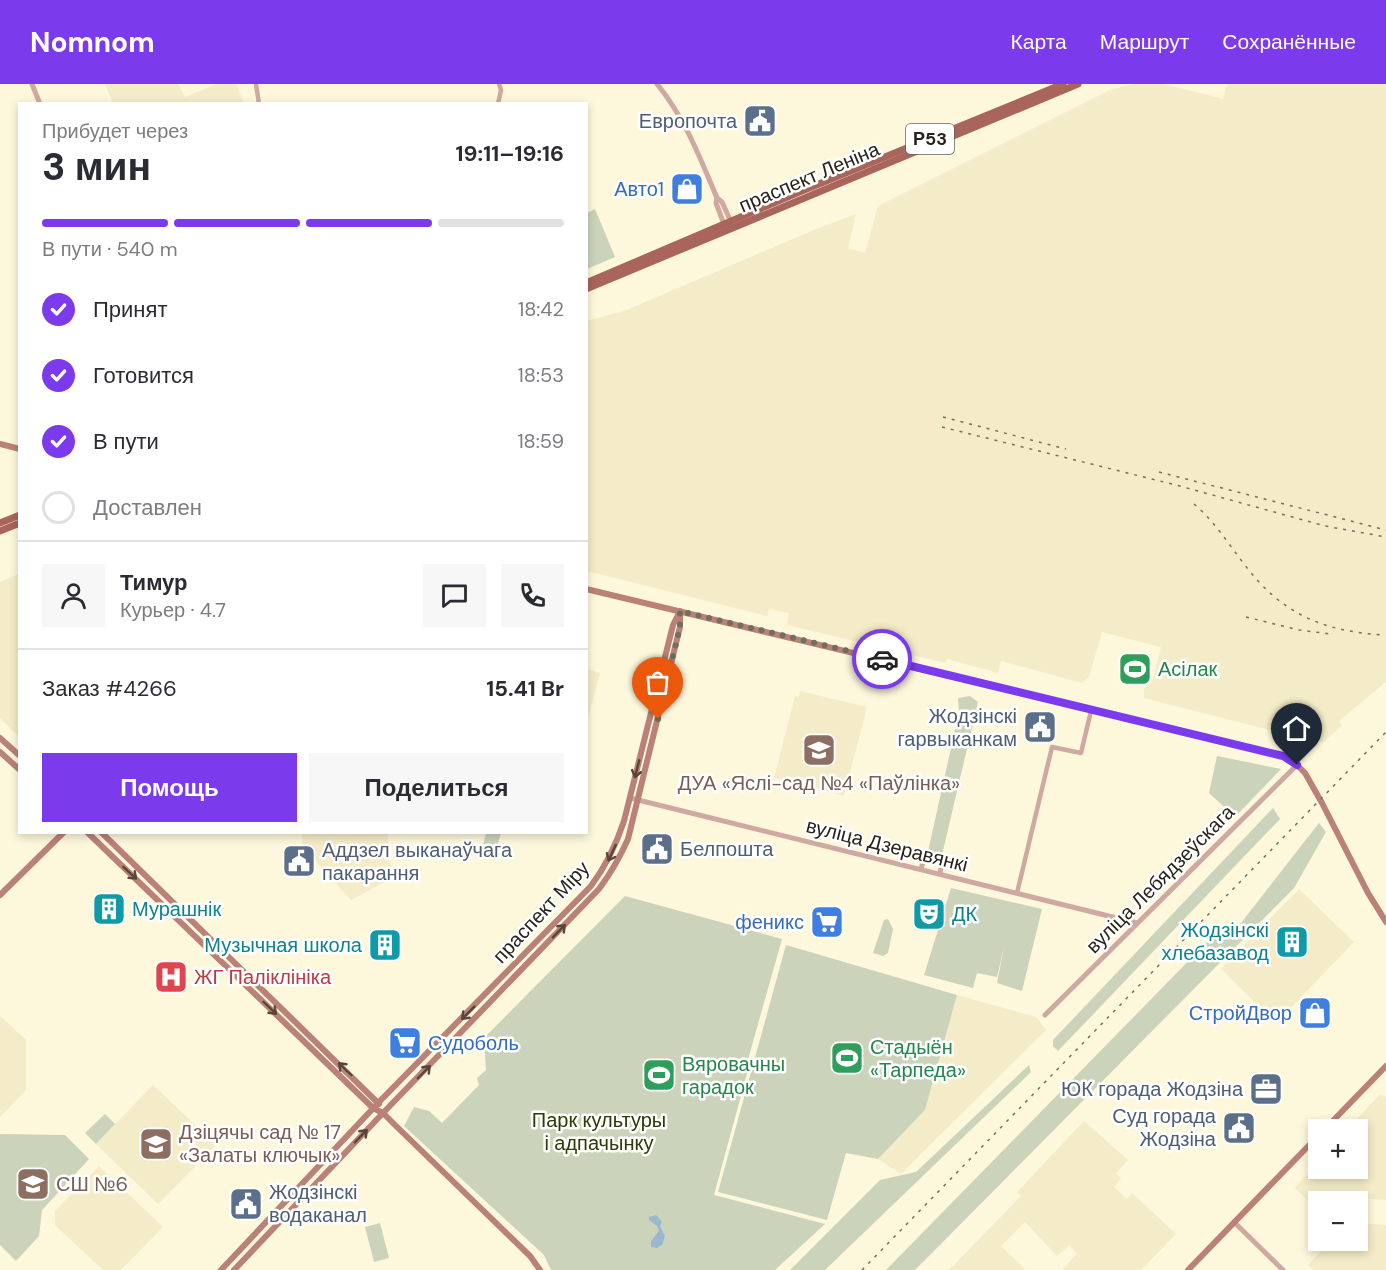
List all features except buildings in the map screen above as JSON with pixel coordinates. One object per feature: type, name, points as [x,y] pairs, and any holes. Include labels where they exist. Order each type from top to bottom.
[{"type":"main road","name":"праспект Леніна","points":[[588,288],[728,226],[1064,84]]},
{"type":"main road","name":"праспект Леніна","points":[[588,282],[1078,84]]},
{"type":"main road","points":[[0,444],[18,448]]},
{"type":"main road","points":[[0,523],[18,516]]},
{"type":"main road","points":[[0,531],[18,524]]},
{"type":"main road","points":[[588,589],[1283,756],[1305,773],[1368,893],[1386,922]]},
{"type":"main road","name":"праспект Міру","points":[[221,1270],[373,1108],[596,880],[608,861],[619,836],[673,625],[680,611]]},
{"type":"main road","name":"праспект Міру","points":[[234,1270],[382,1113],[495,999],[609,876],[628,839],[673,658],[680,627],[680,611]]},
{"type":"main road","points":[[665,656],[673,658]]},
{"type":"main road","points":[[0,738],[18,754]]},
{"type":"main road","points":[[0,752],[18,768]]},
{"type":"main road","points":[[0,895],[62,834]]},
{"type":"main road","points":[[89,834],[530,1256],[540,1270]]},
{"type":"main road","points":[[103,834],[379,1102],[382,1113]]},
{"type":"main road","points":[[487,993],[495,999]]},
{"type":"main road","points":[[1335,1119],[1386,1066]]},
{"type":"main road","points":[[1188,1270],[1308,1146]]},
{"type":"main road","points":[[254,1235],[260,1241]]},
{"type":"street","points":[[32,84],[39,102]]},
{"type":"street","points":[[256,84],[259,102]]},
{"type":"street","points":[[498,102],[501,90],[499,84]]},
{"type":"street","points":[[657,84],[677,111],[728,226]]},
{"type":"street","points":[[1017,893],[1052,747],[1081,753],[1091,711]]},
{"type":"street","name":"вуліца Лебядзеўскага","points":[[1045,1015],[1297,765]]},
{"type":"street","name":"вуліца Дзеравянкі","points":[[630,798],[1137,923]]},
{"type":"street","points":[[921,869],[924,859]]},
{"type":"street","points":[[939,873],[942,862]]},
{"type":"street","points":[[1234,1222],[1283,1270]]},
{"type":"shaded area","points":[[105,84],[178,84],[185,97],[217,84],[236,84],[244,102],[113,102]]},
{"type":"shaded area","points":[[1133,84],[1164,84],[1223,99],[1227,84],[1386,84],[1386,682],[1339,721],[1342,726],[1323,742],[1317,742],[1144,698],[1144,689],[1152,682],[1161,647],[1102,632],[1089,677],[1082,683],[1001,661],[998,673],[947,659],[946,663],[787,625],[789,613],[769,609],[767,616],[588,571],[588,321],[624,311],[856,214],[848,248],[865,253],[878,206],[1110,90]]},
{"type":"shaded area","points":[[18,574],[18,736],[0,718],[0,582]]},
{"type":"shaded area","points":[[588,670],[600,673],[588,718]]},
{"type":"shaded area","name":"ДУА «Яслі-сад №4 «Паўлінка»","points":[[800,691],[867,707],[844,796],[774,778],[795,696],[799,697]]},
{"type":"shaded area","points":[[302,834],[388,834],[389,860],[395,873],[392,878],[351,900],[302,846]]},
{"type":"shaded area","points":[[1299,889],[1354,942],[1276,1023],[1221,969]]},
{"type":"shaded area","points":[[957,995],[1036,1017],[1046,1030],[901,1174],[878,1159],[925,1110]]},
{"type":"shaded area","points":[[0,1016],[26,1040],[26,1090],[0,1117]]},
{"type":"shaded area","name":"Дзіцячы сад № 17 «Залаты ключык»","points":[[153,1085],[216,1145],[158,1204],[96,1144]]},
{"type":"shaded area","points":[[1380,1094],[1386,1097],[1386,1200],[1368,1199],[1368,1191],[1308,1191],[1308,1200],[1295,1188],[1308,1173],[1308,1179],[1368,1179],[1368,1119],[1357,1119]]},
{"type":"shaded area","points":[[1084,1121],[1128,1160],[1116,1173],[1121,1178],[1114,1187],[1127,1199],[1132,1193],[1176,1234],[1141,1270],[1062,1270],[1077,1254],[1069,1245],[1057,1256],[1025,1222],[1001,1246],[1026,1270],[949,1270],[1021,1196],[1017,1192]]},
{"type":"shaded area","points":[[99,1166],[163,1227],[121,1270],[103,1270],[55,1225],[55,1211]]},
{"type":"shaded area","points":[[1368,1224],[1386,1225],[1386,1270],[1313,1270],[1308,1265],[1321,1251],[1368,1251]]},
{"type":"green space","points":[[595,209],[615,257],[588,269],[588,212]]},
{"type":"green space","points":[[970,696],[978,702],[941,859],[927,856],[959,712],[958,698]]},
{"type":"green space","points":[[1217,756],[1281,769],[1235,817],[1209,793]]},
{"type":"green space","points":[[1273,808],[1280,819],[1058,1051],[1053,1046],[1053,1040]]},
{"type":"green space","points":[[1319,823],[1326,832],[1294,888],[915,1270],[886,1270],[1208,941],[1241,923]]},
{"type":"green space","points":[[486,834],[501,834],[494,858],[481,854]]},
{"type":"green space","points":[[951,888],[1042,909],[1022,991],[997,983],[1004,947],[997,977],[977,973],[973,988],[924,975]]},
{"type":"green space","name":"Парк культуры і адпачынку","points":[[625,896],[782,939],[747,1063],[748,1070],[714,1195],[825,1224],[775,1270],[551,1270],[544,1255],[404,1126],[414,1107],[429,1111],[442,1123],[479,1085],[477,1078],[486,1070],[484,1038]]},
{"type":"green space","points":[[888,919],[893,929],[888,953],[883,956],[873,953],[884,920]]},
{"type":"green space","name":"Стадыён «Тарпеда»","points":[[786,945],[957,995],[925,1110],[878,1159],[846,1153],[827,1220],[718,1192]]},
{"type":"green space","points":[[1029,1065],[1031,1072],[825,1270],[790,1270],[880,1180],[916,1172]]},
{"type":"green space","points":[[105,1114],[115,1124],[96,1144],[85,1133]]},
{"type":"green space","name":"СШ №6","points":[[0,1134],[65,1135],[89,1159],[42,1210],[39,1236],[16,1261],[0,1245]]},
{"type":"green space","points":[[380,1223],[389,1258],[374,1262],[365,1227]]},
{"type":"water","points":[[656,1215],[662,1222],[660,1226],[665,1236],[662,1245],[657,1248],[651,1247],[651,1241],[659,1231],[657,1226],[649,1220],[649,1217]]},
{"type":"railway","points":[[943,417],[1066,449]]},
{"type":"railway","points":[[942,427],[1176,485],[1325,526],[1386,537]]},
{"type":"railway","points":[[1159,472],[1386,530]]},
{"type":"railway","points":[[1194,504],[1212,522],[1259,582],[1286,606],[1316,622],[1332,627],[1384,635]]},
{"type":"railway","points":[[1246,617],[1299,630],[1331,634]]},
{"type":"railway","points":[[862,1270],[1386,732]]},
{"type":"way so far","points":[[658,719],[680,627],[680,611],[882,659]]},
{"type":"place","name":"Европочта","points":[[760,121]]},
{"type":"place","name":"Авто1","points":[[687,189]]},
{"type":"place","name":"Асілак","points":[[1135,669]]},
{"type":"place","name":"Жодзінскі гарвыканкам","points":[[1040,727]]},
{"type":"place","name":"ДУА «Яслі-сад №4 «Паўлінка»","points":[[819,750]]},
{"type":"place","name":"Белпошта","points":[[657,849]]},
{"type":"place","name":"Аддзел выканаўчага пакарання","points":[[299,861]]},
{"type":"place","name":"Мурашнік","points":[[109,909]]},
{"type":"place","name":"ДК","points":[[929,914]]},
{"type":"place","name":"феникс","points":[[827,922]]},
{"type":"place","name":"Жодзінскі хлебазавод","points":[[1292,942]]},
{"type":"place","name":"Музычная школа","points":[[385,945]]},
{"type":"place","name":"ЖГ Паліклініка","points":[[171,977]]},
{"type":"place","name":"СтройДвор","points":[[1315,1013]]},
{"type":"place","name":"Судоболь","points":[[405,1043]]},
{"type":"place","name":"Стадыён «Тарпеда»","points":[[847,1058]]},
{"type":"place","name":"Вяровачны гарадок","points":[[659,1075]]},
{"type":"place","name":"ЮК горада Жодзіна","points":[[1266,1089]]},
{"type":"place","name":"Суд горада Жодзіна","points":[[1239,1128]]},
{"type":"place","name":"Дзіцячы сад № 17 «Залаты ключык»","points":[[156,1144]]},
{"type":"place","name":"СШ №6","points":[[33,1184]]},
{"type":"place","name":"Жодзінскі водаканал","points":[[246,1204]]},
{"type":"route","points":[[882,659],[1283,756],[1297,765]]}]
